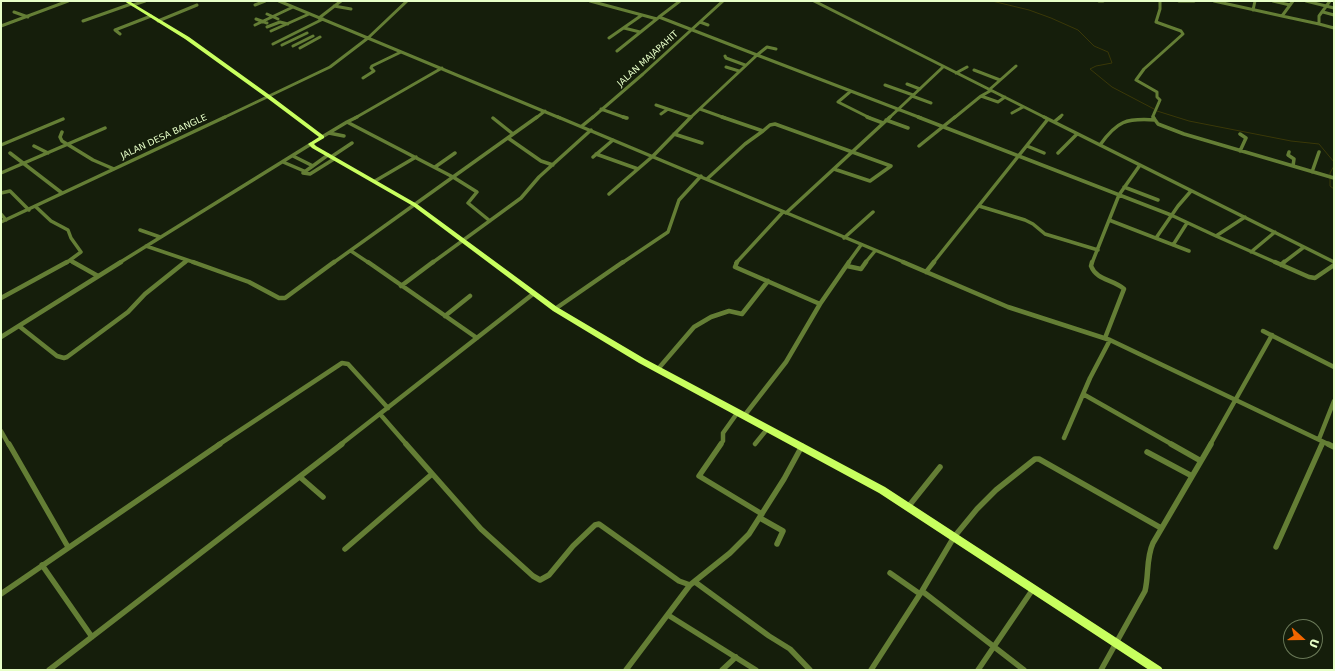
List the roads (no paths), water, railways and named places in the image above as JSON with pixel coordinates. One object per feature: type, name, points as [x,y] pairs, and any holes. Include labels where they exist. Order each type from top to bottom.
[{"type":"street","points":[[1,26],[68,1]]},
{"type":"street","points":[[83,21],[130,3],[144,1]]},
{"type":"street","points":[[255,5],[265,1]]},
{"type":"street","points":[[279,1],[582,126],[1016,310],[1107,339],[1334,447]]},
{"type":"street","points":[[319,18],[341,1]]},
{"type":"street","name":"JALAN DESA BANGLE","points":[[1,222],[269,97],[333,65],[368,38],[408,1]]},
{"type":"street","points":[[590,1],[658,18],[692,29],[1171,215],[1304,275],[1313,278],[1334,265]]},
{"type":"street","points":[[601,4],[606,1]]},
{"type":"street","points":[[617,51],[680,1]]},
{"type":"street","name":"JALAN MAJAPAHIT","points":[[582,126],[643,74],[724,1]]},
{"type":"street","points":[[814,1],[1334,262]]},
{"type":"street","points":[[1155,120],[1154,116],[1160,100],[1157,97],[1157,92],[1136,80],[1144,70],[1183,34],[1156,21],[1160,9],[1160,1]]},
{"type":"street","points":[[1179,1],[1194,1]]},
{"type":"street","points":[[1214,1],[1334,28]]},
{"type":"street","points":[[1253,10],[1255,1]]},
{"type":"street","points":[[1273,1],[1290,5]]},
{"type":"street","points":[[1282,16],[1293,1]]},
{"type":"street","points":[[1306,1],[1334,8]]},
{"type":"street","points":[[1319,24],[1319,18],[1330,1]]},
{"type":"street","points":[[130,3],[187,38],[269,97],[322,138]]},
{"type":"street","points":[[158,21],[197,5]]},
{"type":"street","points":[[334,6],[351,9]]},
{"type":"street","points":[[255,25],[293,7]]},
{"type":"street","points":[[14,12],[28,17]]},
{"type":"street","points":[[1323,12],[1334,15]]},
{"type":"street","points":[[266,14],[278,19]]},
{"type":"street","points":[[271,31],[309,14]]},
{"type":"street","points":[[609,38],[642,15]]},
{"type":"street","points":[[120,34],[114,30],[151,16]]},
{"type":"street","points":[[256,19],[267,23]]},
{"type":"street","points":[[273,44],[323,19]]},
{"type":"street","points":[[267,27],[280,22],[288,24]]},
{"type":"street","points":[[700,22],[708,25]]},
{"type":"street","points":[[624,28],[640,32]]},
{"type":"street","points":[[282,45],[307,33]]},
{"type":"street","points":[[289,36],[310,44]]},
{"type":"street","points":[[293,46],[313,36]]},
{"type":"street","points":[[300,48],[320,38]]},
{"type":"street","points":[[609,194],[652,156],[745,65],[767,47],[776,49]]},
{"type":"street","points":[[363,78],[374,71],[370,67],[401,52]]},
{"type":"street","points":[[725,56],[726,58],[745,65]]},
{"type":"street","points":[[919,146],[990,90],[1016,66]]},
{"type":"street","points":[[726,67],[739,71]]},
{"type":"street","points":[[820,304],[737,268],[734,265],[785,212],[834,169],[943,67]]},
{"type":"street","points":[[956,73],[967,67]]},
{"type":"street","points":[[1,337],[347,122],[442,68]]},
{"type":"street","points":[[974,70],[1000,80]]},
{"type":"street","points":[[907,84],[920,89]]},
{"type":"street","points":[[885,85],[930,103]]},
{"type":"street","points":[[851,91],[838,102],[857,112],[908,128]]},
{"type":"street","points":[[981,96],[997,104],[1005,98]]},
{"type":"street","points":[[656,105],[691,117]]},
{"type":"street","points":[[1012,113],[1023,107]]},
{"type":"street","points":[[601,109],[627,118]]},
{"type":"street","points":[[662,114],[668,109]]},
{"type":"street","points":[[700,109],[763,130]]},
{"type":"street","points":[[146,246],[249,282],[283,299],[290,296],[545,111]]},
{"type":"street","points":[[1054,122],[1062,115]]},
{"type":"street","points":[[493,118],[513,134]]},
{"type":"street","points":[[1,145],[62,119]]},
{"type":"street","points":[[926,272],[1048,119]]},
{"type":"street","points":[[1100,145],[1112,128],[1120,122],[1137,119],[1155,120],[1165,128],[1193,138],[1334,178]]},
{"type":"street","points":[[347,122],[436,167],[477,192],[468,203],[490,221]]},
{"type":"street","points":[[707,179],[745,144],[770,125],[775,124],[891,166],[881,171],[870,181],[834,169]]},
{"type":"street","points":[[1,173],[105,128]]},
{"type":"street","points":[[401,286],[521,198],[539,177],[553,166],[591,130]]},
{"type":"street","points":[[62,132],[60,136],[62,140],[93,160],[114,169]]},
{"type":"street","points":[[329,133],[344,136]]},
{"type":"street","points":[[674,134],[702,143]]},
{"type":"street","points":[[1058,153],[1077,134]]},
{"type":"street","points":[[1240,134],[1246,138],[1240,151]]},
{"type":"street","points":[[508,138],[542,161],[553,166]]},
{"type":"street","points":[[613,140],[595,155],[638,169]]},
{"type":"street","points":[[283,162],[304,171],[303,173],[310,174],[331,157],[352,143]]},
{"type":"street","points":[[311,144],[415,205],[555,309],[658,369],[862,478],[1158,670]]},
{"type":"street","points":[[34,146],[48,153]]},
{"type":"street","points":[[1027,146],[1044,153]]},
{"type":"street","points":[[1289,152],[1288,155],[1294,159],[1293,166]]},
{"type":"street","points":[[1312,172],[1319,152]]},
{"type":"street","points":[[10,153],[22,164],[62,193]]},
{"type":"street","points":[[436,167],[455,153]]},
{"type":"street","points":[[293,156],[313,166]]},
{"type":"street","points":[[304,171],[331,157]]},
{"type":"street","points":[[375,181],[416,157]]},
{"type":"street","points":[[1064,438],[1107,339],[1124,290],[1121,286],[1100,278],[1092,271],[1091,266],[1119,195],[1140,165]]},
{"type":"street","points":[[555,309],[666,233],[670,228],[679,200],[701,176]]},
{"type":"street","points":[[1124,187],[1158,200]]},
{"type":"street","points":[[1,193],[10,191],[28,210]]},
{"type":"street","points":[[1156,238],[1171,215],[1192,191]]},
{"type":"street","points":[[1,298],[78,256],[81,252],[71,238],[68,230],[50,221],[36,206]]},
{"type":"street","points":[[979,206],[1026,221],[1035,225],[1045,234],[1098,250]]},
{"type":"street","points":[[844,238],[873,212]]},
{"type":"street","points":[[1,214],[6,220]]},
{"type":"street","points":[[1216,236],[1245,217]]},
{"type":"street","points":[[1109,220],[1189,251]]},
{"type":"street","points":[[1173,245],[1187,222]]},
{"type":"street","points":[[140,230],[160,237]]},
{"type":"street","points":[[1251,252],[1275,232]]},
{"type":"street","points":[[776,544],[783,531],[700,476],[723,441],[723,432],[765,393],[809,326],[820,304],[861,245]]},
{"type":"street","points":[[1281,265],[1304,246]]},
{"type":"street","points":[[351,251],[477,338]]},
{"type":"street","points":[[847,266],[861,269],[875,251]]},
{"type":"street","points":[[70,260],[98,276]]},
{"type":"street","points":[[19,326],[57,356],[64,358],[128,312],[145,294],[187,261]]},
{"type":"street","points":[[658,369],[694,327],[711,317],[729,311],[742,314],[768,282]]},
{"type":"street","points":[[49,670],[533,294]]},
{"type":"street","points":[[445,316],[470,296]]},
{"type":"street","points":[[1263,332],[1272,335],[1334,367]]},
{"type":"street","points":[[1101,670],[1145,591],[1148,579],[1149,552],[1161,528],[1238,400],[1255,364],[1272,335]]},
{"type":"street","points":[[1,594],[68,547],[342,363],[348,364],[388,408]]},
{"type":"street","points":[[1083,394],[1201,461]]},
{"type":"street","points":[[1276,547],[1321,440],[1334,401]]},
{"type":"street","points":[[380,414],[490,538],[538,579],[543,579],[549,575],[572,546],[598,524],[679,581],[693,584],[790,649],[810,670]]},
{"type":"street","points":[[755,444],[768,428]]},
{"type":"street","points":[[1,431],[68,547]]},
{"type":"street","points":[[626,670],[693,584],[742,542],[761,516],[802,446]]},
{"type":"street","points":[[1147,452],[1192,476]]},
{"type":"street","points":[[871,670],[921,593],[954,537],[977,509],[996,490],[1036,458],[1161,528]]},
{"type":"street","points":[[908,507],[940,467]]},
{"type":"street","points":[[345,550],[432,474]]},
{"type":"street","points":[[300,476],[323,497]]},
{"type":"street","points":[[42,565],[92,637]]},
{"type":"street","points":[[890,573],[921,593],[994,646],[1024,670]]},
{"type":"street","points":[[978,670],[1033,589]]},
{"type":"street","points":[[668,615],[756,670]]},
{"type":"street","points":[[722,670],[736,657]]},
{"type":"waterway","points":[[992,1],[1029,10],[1078,30],[1094,46],[1108,52],[1112,63],[1096,66],[1090,69],[1112,87],[1154,109]]},
{"type":"waterway","points":[[1157,111],[1189,121],[1291,141],[1319,144],[1334,162]]},
{"type":"waterway","points":[[1334,166],[1330,173],[1330,186],[1334,189]]}]
